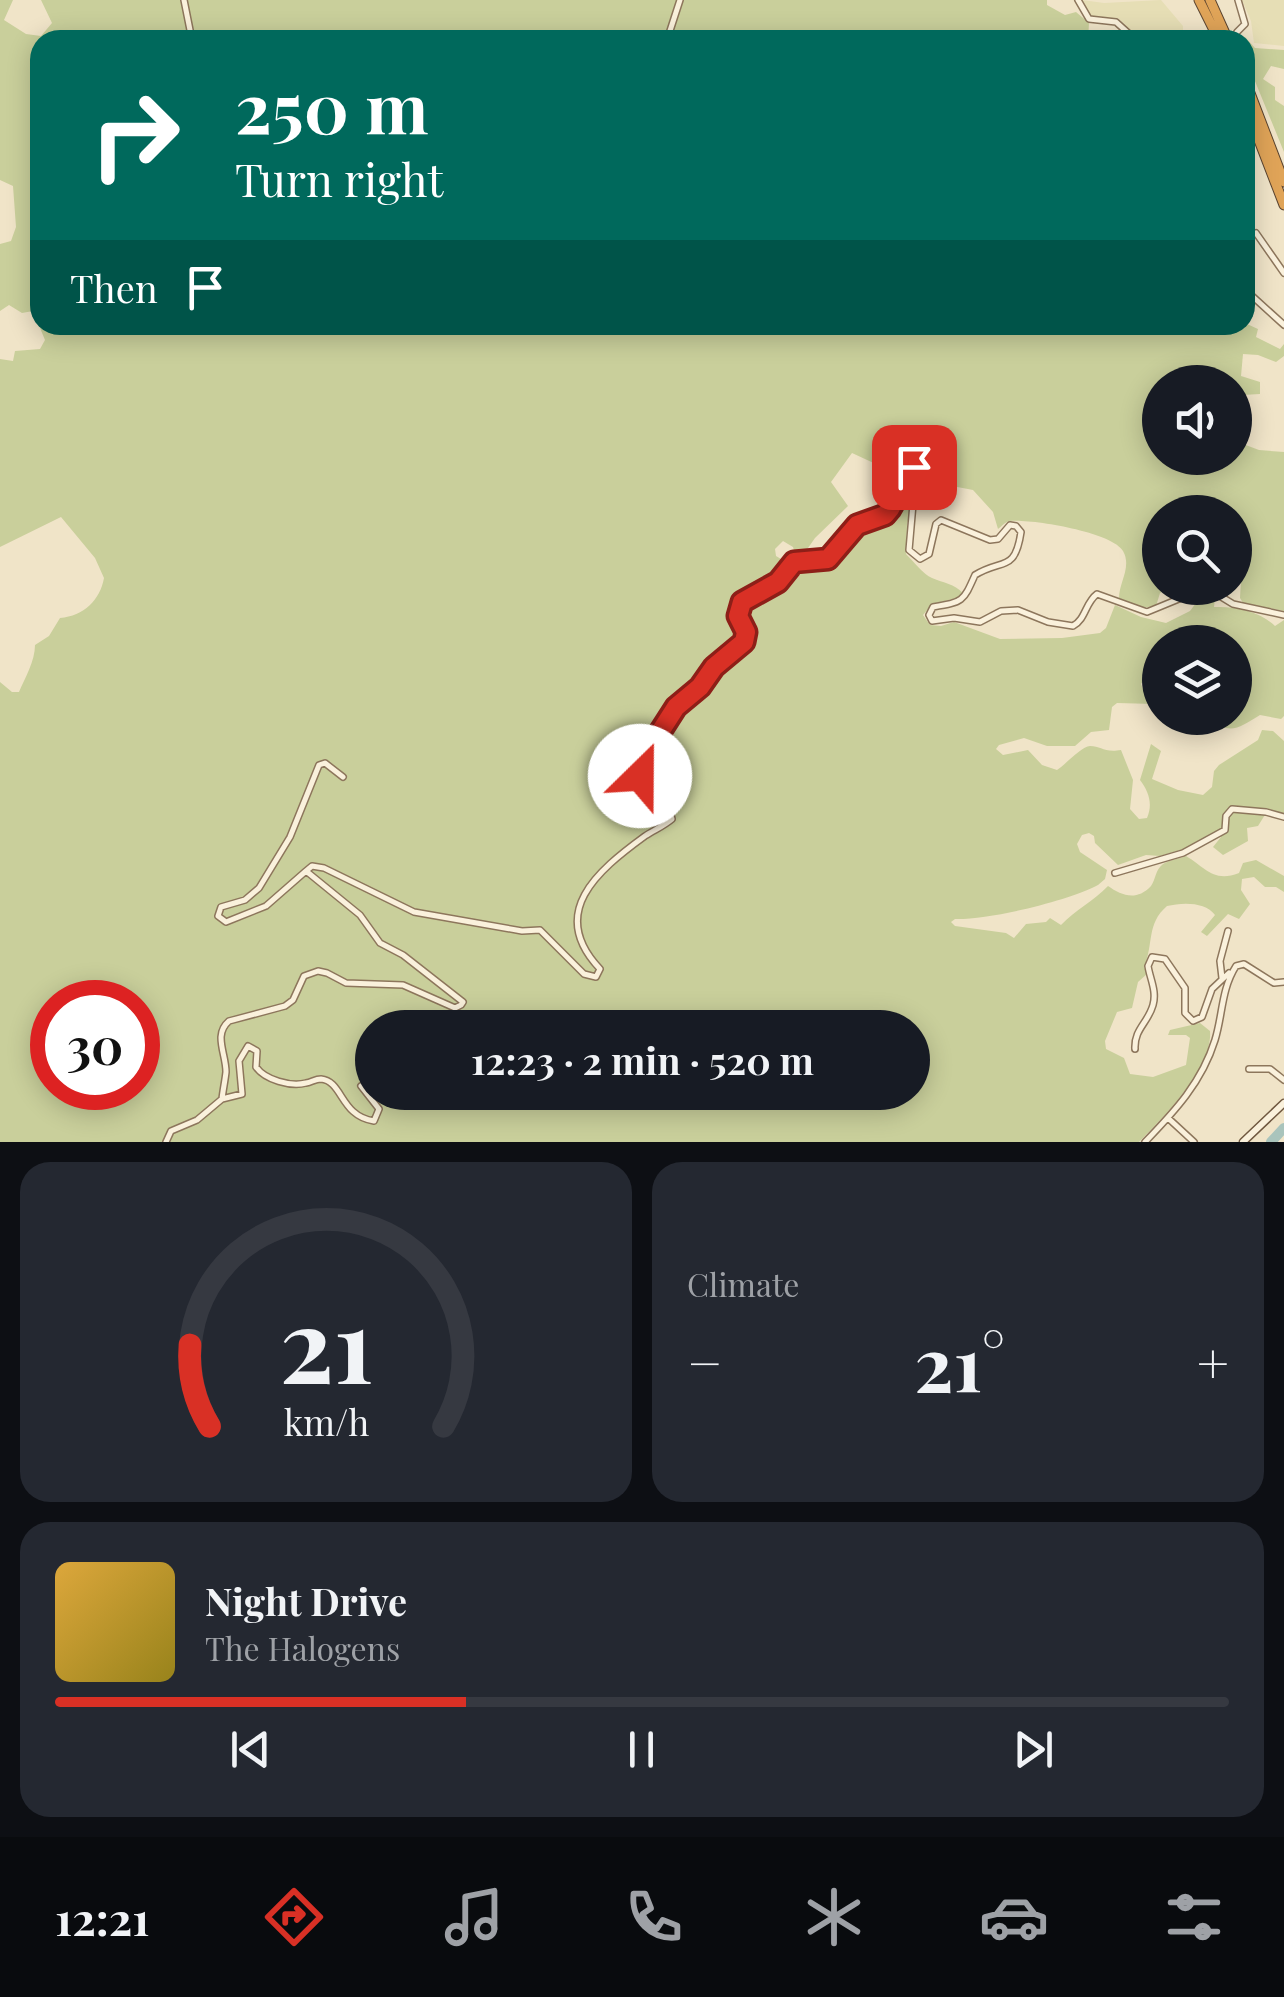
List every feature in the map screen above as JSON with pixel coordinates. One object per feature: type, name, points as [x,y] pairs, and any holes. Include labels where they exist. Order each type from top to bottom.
[{"type":"highway","points":[[1200,0],[1214,30]]},
{"type":"highway","points":[[1210,0],[1224,30]]},
{"type":"highway","points":[[1255,106],[1284,182]]},
{"type":"highway","points":[[1255,130],[1284,205]]},
{"type":"main road","points":[[1243,1142],[1284,1103]]},
{"type":"street","points":[[184,0],[190,30]]},
{"type":"street","points":[[670,30],[680,0]]},
{"type":"street","points":[[1078,0],[1089,19],[1116,22],[1125,30]]},
{"type":"street","points":[[1238,0],[1244,24],[1240,30]]},
{"type":"street","points":[[1256,233],[1284,273]]},
{"type":"street","points":[[1255,299],[1284,325]]},
{"type":"street","points":[[343,777],[328,764],[319,765],[286,845],[259,888],[245,900],[221,907],[218,916],[226,922],[266,906],[306,871],[319,866],[414,912],[522,931],[540,930],[584,974],[596,977],[600,969],[582,950],[576,923],[586,892],[610,865],[672,819],[670,810],[646,796],[642,786],[641,765],[650,746],[676,707],[744,642],[746,632],[738,616],[742,602],[778,582],[794,562],[828,559],[857,525],[885,515],[914,467],[923,476],[912,516],[909,550],[914,557],[920,559],[929,554],[936,524],[941,520],[990,540],[998,539],[1010,526],[1016,526],[1020,532],[1017,552],[1008,564],[976,575],[969,593],[960,602],[933,607],[929,616],[932,621],[954,618],[980,622],[1001,611],[1018,610],[1048,622],[1073,626],[1098,594],[1146,612],[1203,589],[1216,592],[1233,604],[1284,615]]},
{"type":"street","points":[[1115,873],[1206,843],[1226,830],[1226,816],[1232,809],[1284,817]]},
{"type":"street","points":[[222,1099],[226,1072],[220,1038],[223,1026],[286,1006],[309,972],[328,972],[351,984],[403,985],[455,1008],[463,1002],[403,955],[380,943],[360,914],[306,871]]},
{"type":"street","points":[[1222,978],[1220,961],[1228,931]]},
{"type":"street","points":[[1135,1049],[1136,1034],[1154,1005],[1148,966],[1152,957],[1165,959],[1183,984],[1185,1012],[1193,1021],[1202,1017],[1212,989],[1232,972]]},
{"type":"street","points":[[1145,1142],[1192,1091],[1212,1048],[1221,998],[1236,966],[1244,964],[1274,983],[1284,982]]},
{"type":"street","points":[[166,1142],[171,1131],[197,1120],[222,1099],[242,1094],[238,1061],[248,1046],[258,1050],[256,1067],[262,1075],[300,1084],[327,1080],[354,1115],[374,1121],[379,1110]]},
{"type":"street","points":[[1249,1069],[1270,1069],[1284,1080]]},
{"type":"street","points":[[1168,1118],[1194,1142]]},
{"type":"shaded area","points":[[1082,0],[1161,0],[1183,30],[1131,30],[1118,18],[1092,18]]},
{"type":"shaded area","points":[[1242,0],[1284,0],[1284,46],[1255,43]]},
{"type":"green space","points":[[0,0],[13,0],[4,20],[30,35],[30,312],[22,313],[9,305],[0,311],[0,244],[11,241],[16,227],[13,186],[0,180]]},
{"type":"green space","points":[[41,0],[1047,0],[1047,5],[1065,15],[1076,12],[1089,23],[1089,30],[46,30],[52,23]]},
{"type":"green space","points":[[1255,48],[1284,50],[1284,69],[1271,66],[1263,79],[1275,87],[1275,100],[1284,106],[1284,152],[1255,81]]},
{"type":"green space","points":[[1255,328],[1256,337],[1280,349],[1284,344],[1284,356],[1276,362],[1243,354],[1242,365],[1142,365],[1142,475],[1252,475],[1252,447],[1284,452],[1284,611],[1252,605],[1252,495],[1142,495],[1142,605],[1156,605],[1140,608],[1119,598],[1126,563],[1116,544],[1071,528],[1035,522],[1008,521],[998,529],[993,512],[973,490],[947,485],[917,464],[909,465],[900,480],[852,453],[831,482],[848,506],[815,538],[801,558],[783,541],[775,549],[776,556],[796,568],[833,563],[860,529],[892,514],[917,470],[919,479],[907,524],[906,554],[929,576],[963,593],[961,597],[932,604],[923,615],[930,625],[954,622],[1000,639],[1062,638],[1100,633],[1115,605],[1166,623],[1194,605],[1247,611],[1275,626],[1284,620],[1281,719],[1260,715],[1252,719],[1252,625],[1142,625],[1142,704],[1117,703],[1112,707],[1109,730],[1091,732],[1075,746],[1047,746],[1024,738],[996,749],[1003,755],[1028,750],[1042,765],[1057,770],[1087,747],[1121,750],[1133,780],[1130,809],[1139,819],[1147,818],[1150,808],[1140,780],[1151,744],[1161,751],[1152,779],[1203,795],[1212,787],[1219,765],[1258,740],[1262,730],[1273,731],[1284,741],[1284,813],[1268,810],[1258,826],[1247,828],[1248,841],[1223,855],[1213,847],[1221,837],[1218,832],[1184,849],[1160,856],[1146,855],[1118,865],[1095,843],[1094,836],[1082,835],[1077,844],[1080,852],[1107,870],[1098,885],[1028,908],[951,922],[1014,938],[1026,924],[1050,918],[1061,925],[1108,886],[1123,894],[1140,894],[1151,886],[1163,864],[1186,856],[1216,875],[1239,873],[1243,863],[1256,860],[1284,876],[1284,892],[1265,887],[1254,877],[1242,879],[1241,890],[1250,904],[1239,919],[1228,914],[1207,936],[1201,932],[1215,915],[1200,905],[1167,906],[1156,920],[1144,967],[1147,974],[1138,982],[1132,1008],[1117,1012],[1105,1041],[1106,1049],[1124,1058],[1130,1074],[1153,1077],[1186,1065],[1190,1038],[1168,1035],[1170,1030],[1200,1023],[1210,1031],[1209,1045],[1185,1091],[1139,1142],[0,1142],[0,682],[12,692],[19,692],[35,645],[49,636],[60,618],[90,606],[104,578],[95,558],[61,517],[0,547],[0,359],[13,361],[15,351],[40,349],[45,340],[43,335],[1255,335]]},
{"type":"green space","points":[[1252,379],[1260,382],[1260,394],[1252,394]]},
{"type":"waterway","points":[[1271,1142],[1284,1128]]},
{"type":"route","points":[[640,776],[644,757],[676,707],[744,642],[746,632],[738,620],[742,602],[778,582],[794,562],[828,559],[857,525],[885,515],[914,467]]}]
